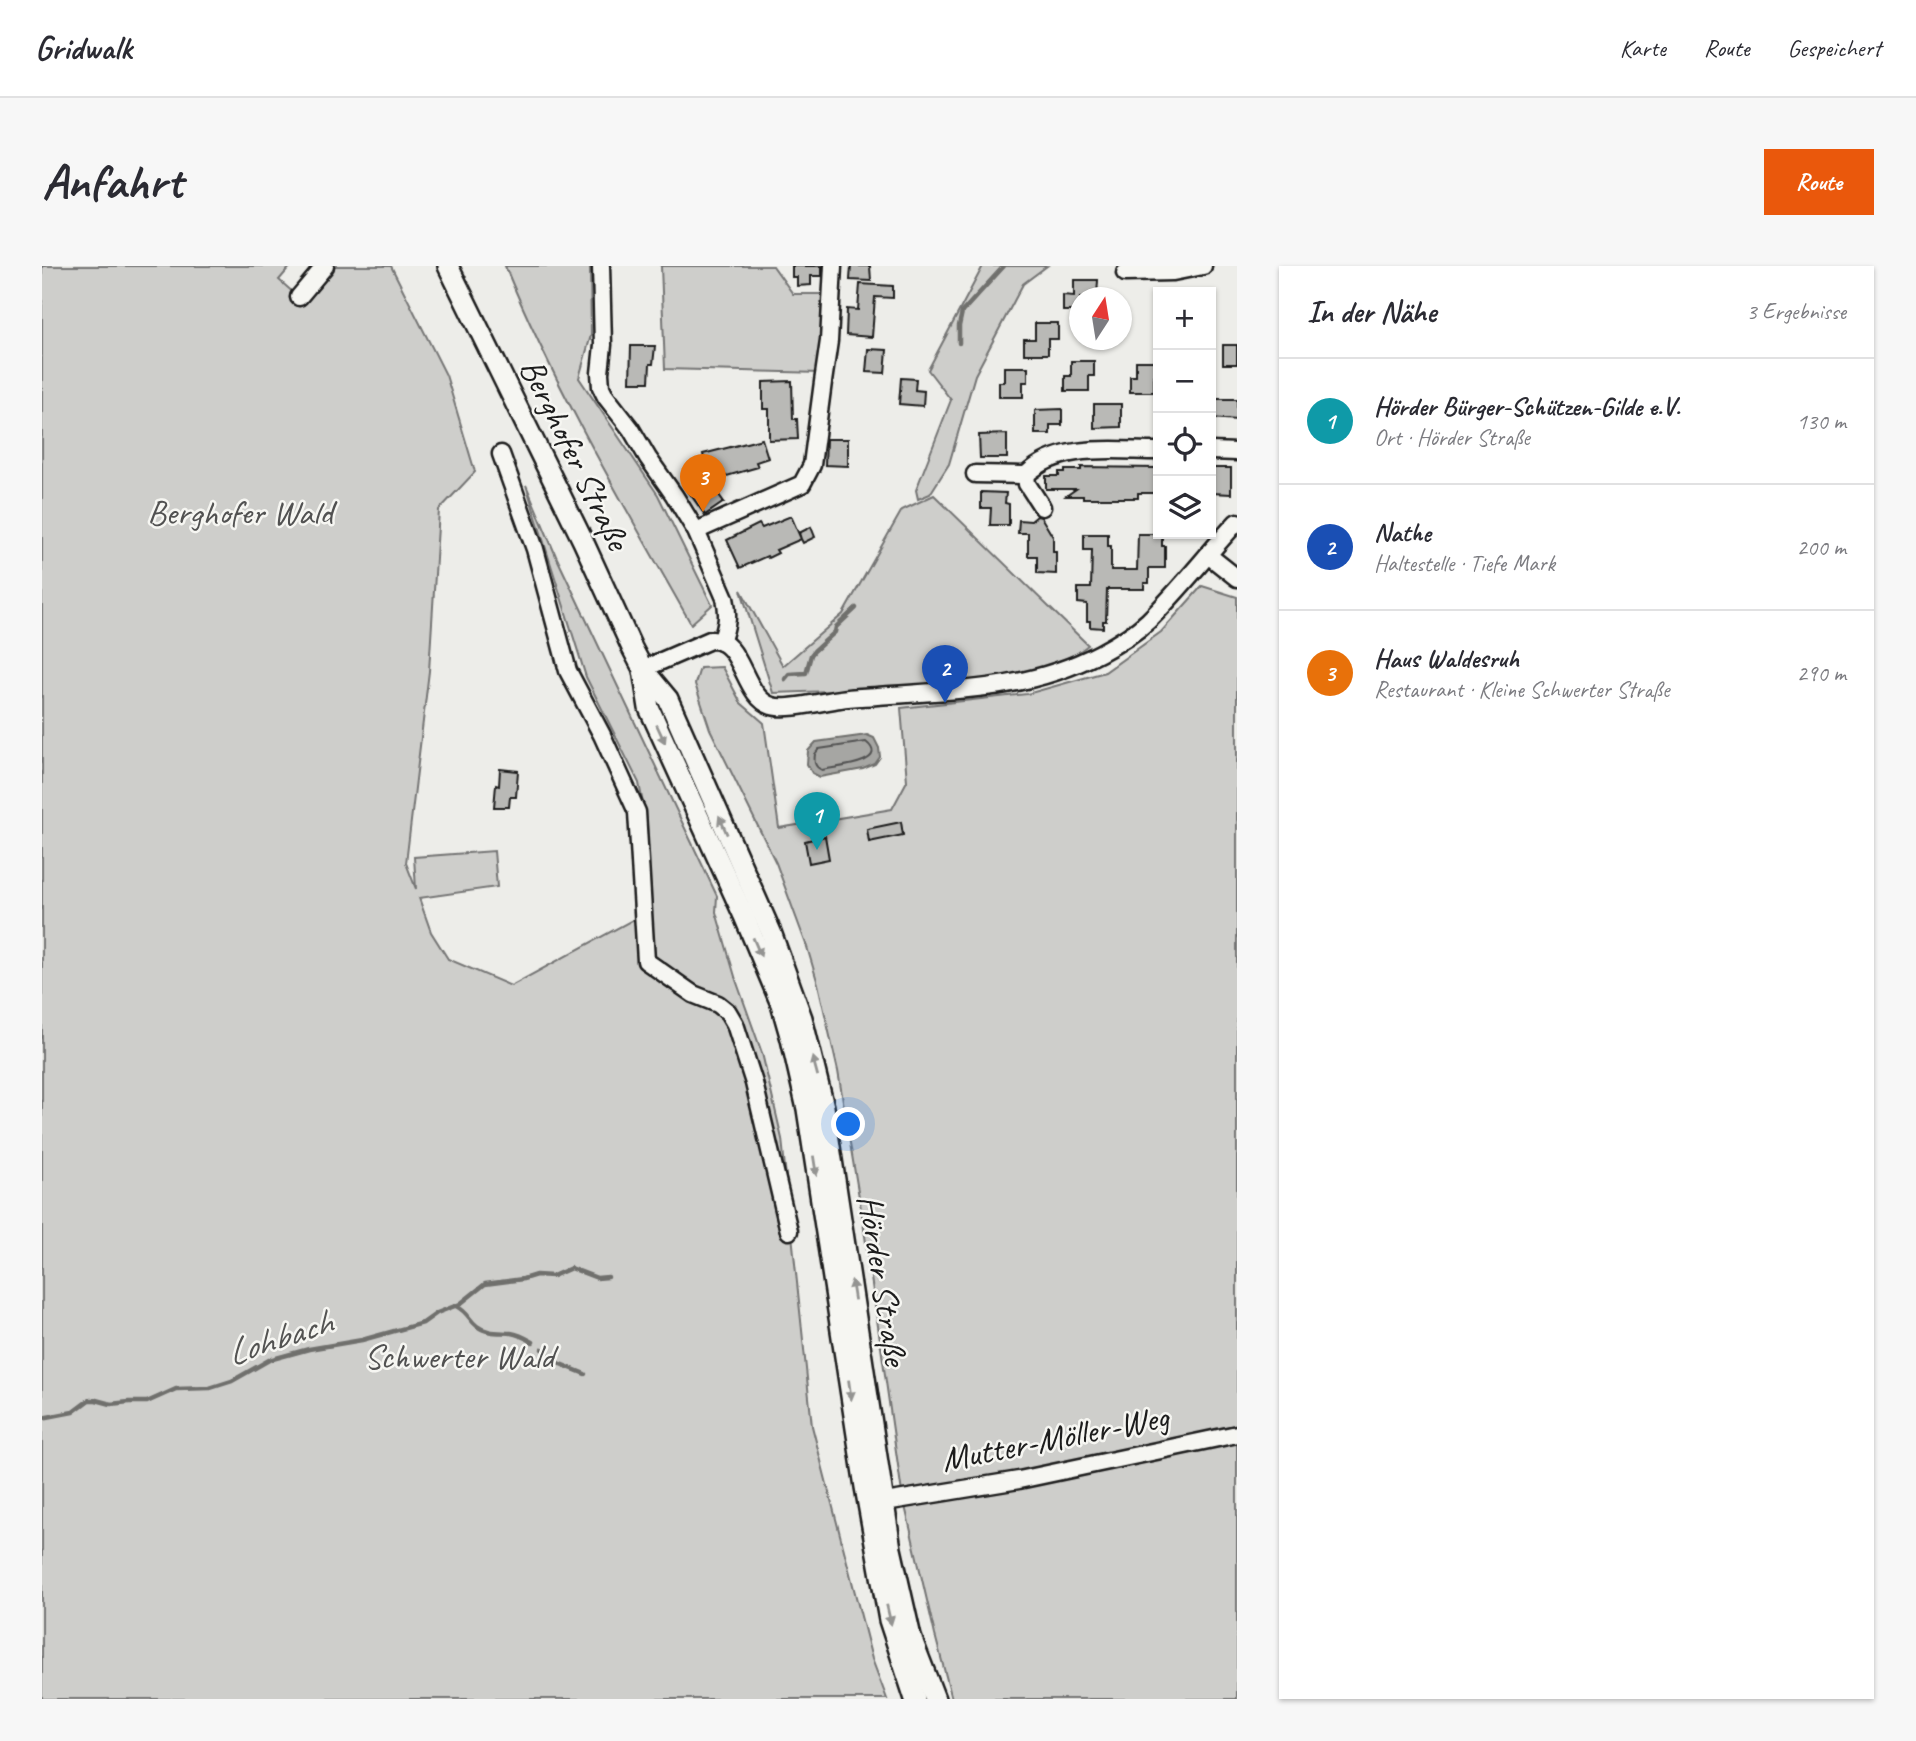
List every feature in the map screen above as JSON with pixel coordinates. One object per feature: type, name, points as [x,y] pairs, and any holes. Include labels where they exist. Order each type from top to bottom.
[{"type":"main road","name":"Berghofer Straße","points":[[448,266],[643,669],[668,699],[738,880]]},
{"type":"main road","name":"Hörder Straße","points":[[738,880],[788,977],[820,1087],[891,1549],[911,1637],[935,1699]]},
{"type":"main road","name":"Hörder Straße","points":[[738,880],[780,1004],[807,1109],[864,1487],[889,1620],[915,1699]]},
{"type":"street","points":[[299,298],[325,266]]},
{"type":"street","points":[[601,266],[604,345],[601,387],[696,531],[728,610],[728,622],[721,642]]},
{"type":"street","points":[[696,531],[802,485],[812,465],[824,383],[829,341],[832,266]]},
{"type":"street","points":[[1125,273],[1173,272],[1203,266]]},
{"type":"street","points":[[975,474],[1026,475],[1046,460],[1089,451],[1153,451]]},
{"type":"street","points":[[1216,451],[1237,452]]},
{"type":"street","points":[[501,454],[535,550],[568,671],[602,735],[636,811],[646,961],[693,994],[718,1004],[728,1012],[735,1024],[754,1083],[789,1231]]},
{"type":"street","points":[[1026,475],[1027,484],[1042,507]]},
{"type":"street","points":[[643,669],[710,640],[721,642],[728,645],[759,698],[771,706],[783,707],[1018,683],[1068,668],[1109,649],[1129,636],[1147,621],[1237,522]]},
{"type":"street","points":[[1208,555],[1237,578]]},
{"type":"street","name":"Mutter-Möller-Weg","points":[[885,1502],[1019,1480],[1237,1434]]},
{"type":"green space","name":"Schwerter Wald","points":[[42,266],[291,266],[279,280],[303,301],[334,266],[391,266],[446,375],[475,472],[439,510],[429,671],[406,863],[416,889],[414,857],[494,851],[497,887],[419,898],[431,932],[448,959],[511,986],[651,910],[647,824],[639,783],[586,677],[526,485],[556,556],[717,896],[716,912],[762,1053],[782,1139],[812,1426],[872,1659],[887,1699],[42,1699]]},
{"type":"green space","points":[[505,266],[590,266],[591,335],[579,378],[658,495],[712,605],[691,624],[569,403]]},
{"type":"green space","points":[[661,266],[773,266],[793,294],[822,294],[821,373],[665,369]]},
{"type":"green space","points":[[983,266],[1047,266],[1023,284],[975,375],[949,464],[930,494],[918,499],[916,490],[951,400],[928,370]]},
{"type":"green space","points":[[934,495],[1088,645],[1067,661],[986,681],[889,689],[773,693],[741,590],[783,666],[843,614],[902,510]]},
{"type":"green space","points":[[1202,586],[1237,597],[1237,1699],[952,1699],[902,1493],[862,1215],[838,1071],[818,984],[776,863],[710,729],[695,684],[700,668],[722,667],[741,703],[764,723],[779,828],[892,809],[907,781],[901,708],[1027,694],[1105,672],[1161,632]]},
{"type":"water","points":[[867,735],[874,738],[879,748],[880,757],[875,764],[863,769],[820,777],[812,773],[807,764],[808,751],[816,742]]},
{"type":"building","points":[[792,266],[822,266],[822,276],[811,276],[811,285],[797,286],[797,277],[792,277]]},
{"type":"building","points":[[851,266],[870,266],[871,281],[850,280]]},
{"type":"building","points":[[1074,280],[1098,280],[1098,287],[1074,287]]},
{"type":"building","points":[[860,284],[893,286],[893,298],[875,297],[872,337],[846,335],[847,309],[858,310]]},
{"type":"building","points":[[1063,295],[1069,296],[1069,311],[1063,311]]},
{"type":"building","points":[[1035,323],[1058,323],[1058,339],[1048,339],[1048,354],[1024,354],[1024,339],[1035,339]]},
{"type":"building","points":[[1223,345],[1237,345],[1237,364],[1223,364]]},
{"type":"building","points":[[631,346],[655,346],[649,382],[630,382]]},
{"type":"building","points":[[868,349],[887,350],[885,373],[866,372]]},
{"type":"building","points":[[1071,361],[1094,361],[1094,376],[1089,376],[1089,391],[1065,391],[1065,376],[1071,376]]},
{"type":"building","points":[[1136,361],[1153,361],[1153,392],[1130,392],[1130,376],[1136,376]]},
{"type":"building","points":[[1004,367],[1028,367],[1028,382],[1023,382],[1023,397],[999,397],[999,382],[1004,382]]},
{"type":"building","points":[[901,378],[916,379],[915,390],[924,391],[923,406],[899,404]]},
{"type":"building","points":[[792,381],[793,419],[797,419],[798,439],[769,440],[769,409],[763,409],[763,382]]},
{"type":"building","points":[[1216,399],[1237,399],[1237,420],[1216,418]]},
{"type":"building","points":[[1094,404],[1121,404],[1121,427],[1094,428]]},
{"type":"building","points":[[1062,409],[1062,425],[1050,425],[1050,434],[1035,434],[1035,410]]},
{"type":"building","points":[[1007,434],[1007,458],[980,458],[979,435]]},
{"type":"building","points":[[762,439],[768,458],[756,462],[758,467],[709,481],[724,502],[705,515],[684,485],[698,475],[694,471],[705,463],[703,454]]},
{"type":"building","points":[[826,439],[848,439],[848,466],[825,465]]},
{"type":"building","points":[[1081,467],[1153,468],[1153,493],[1138,493],[1138,498],[1083,498],[1066,496],[1076,489],[1046,489],[1046,476],[1059,476],[1059,472],[1065,470],[1081,470]]},
{"type":"building","points":[[1216,468],[1231,468],[1231,494],[1216,493]]},
{"type":"building","points":[[981,492],[1006,493],[1009,525],[990,525],[991,508],[981,508]]},
{"type":"building","points":[[791,516],[801,539],[776,550],[778,553],[768,558],[767,556],[740,568],[727,540],[759,524],[762,528]]},
{"type":"building","points":[[1037,516],[1041,517],[1053,537],[1056,574],[1037,573],[1037,556],[1028,556],[1028,533],[1018,533],[1019,520],[1031,521]]},
{"type":"building","points":[[811,527],[815,537],[803,543],[799,533]]},
{"type":"building","points":[[1084,534],[1108,534],[1111,570],[1137,570],[1138,534],[1153,534],[1153,539],[1162,539],[1162,546],[1165,546],[1165,568],[1149,568],[1149,583],[1144,583],[1144,589],[1107,589],[1106,621],[1103,621],[1103,628],[1090,627],[1090,621],[1087,621],[1087,604],[1078,603],[1078,588],[1091,588],[1092,550],[1084,550]]},
{"type":"building","points":[[500,769],[518,771],[516,797],[510,797],[509,807],[494,807]]},
{"type":"building","points":[[901,822],[903,835],[869,842],[867,829]]},
{"type":"building","points":[[825,836],[829,859],[809,863],[805,841]]},
{"type":"waterway","points":[[959,343],[962,312],[1004,266]]},
{"type":"waterway","points":[[785,679],[789,674],[806,673],[814,651],[856,608]]},
{"type":"waterway","name":"Lohbach","points":[[42,1418],[73,1412],[89,1400],[111,1404],[147,1402],[176,1389],[210,1388],[232,1381],[269,1360],[309,1349],[362,1340],[423,1323],[437,1313],[460,1304],[485,1284],[536,1275],[553,1276],[571,1268],[597,1278],[608,1277]]},
{"type":"waterway","points":[[456,1306],[481,1329],[514,1334],[533,1342]]},
{"type":"waterway","points":[[542,1349],[558,1363],[585,1374]]},
{"type":"place","name":"Haus Waldesruh","points":[[703,512]]},
{"type":"place","name":"Nathe","points":[[945,703]]},
{"type":"place","name":"Hörder Bürger-Schützen-Gilde e.V.","points":[[817,850]]},
{"type":"park label","name":"Berghofer Wald","points":[[240,512]]}]
